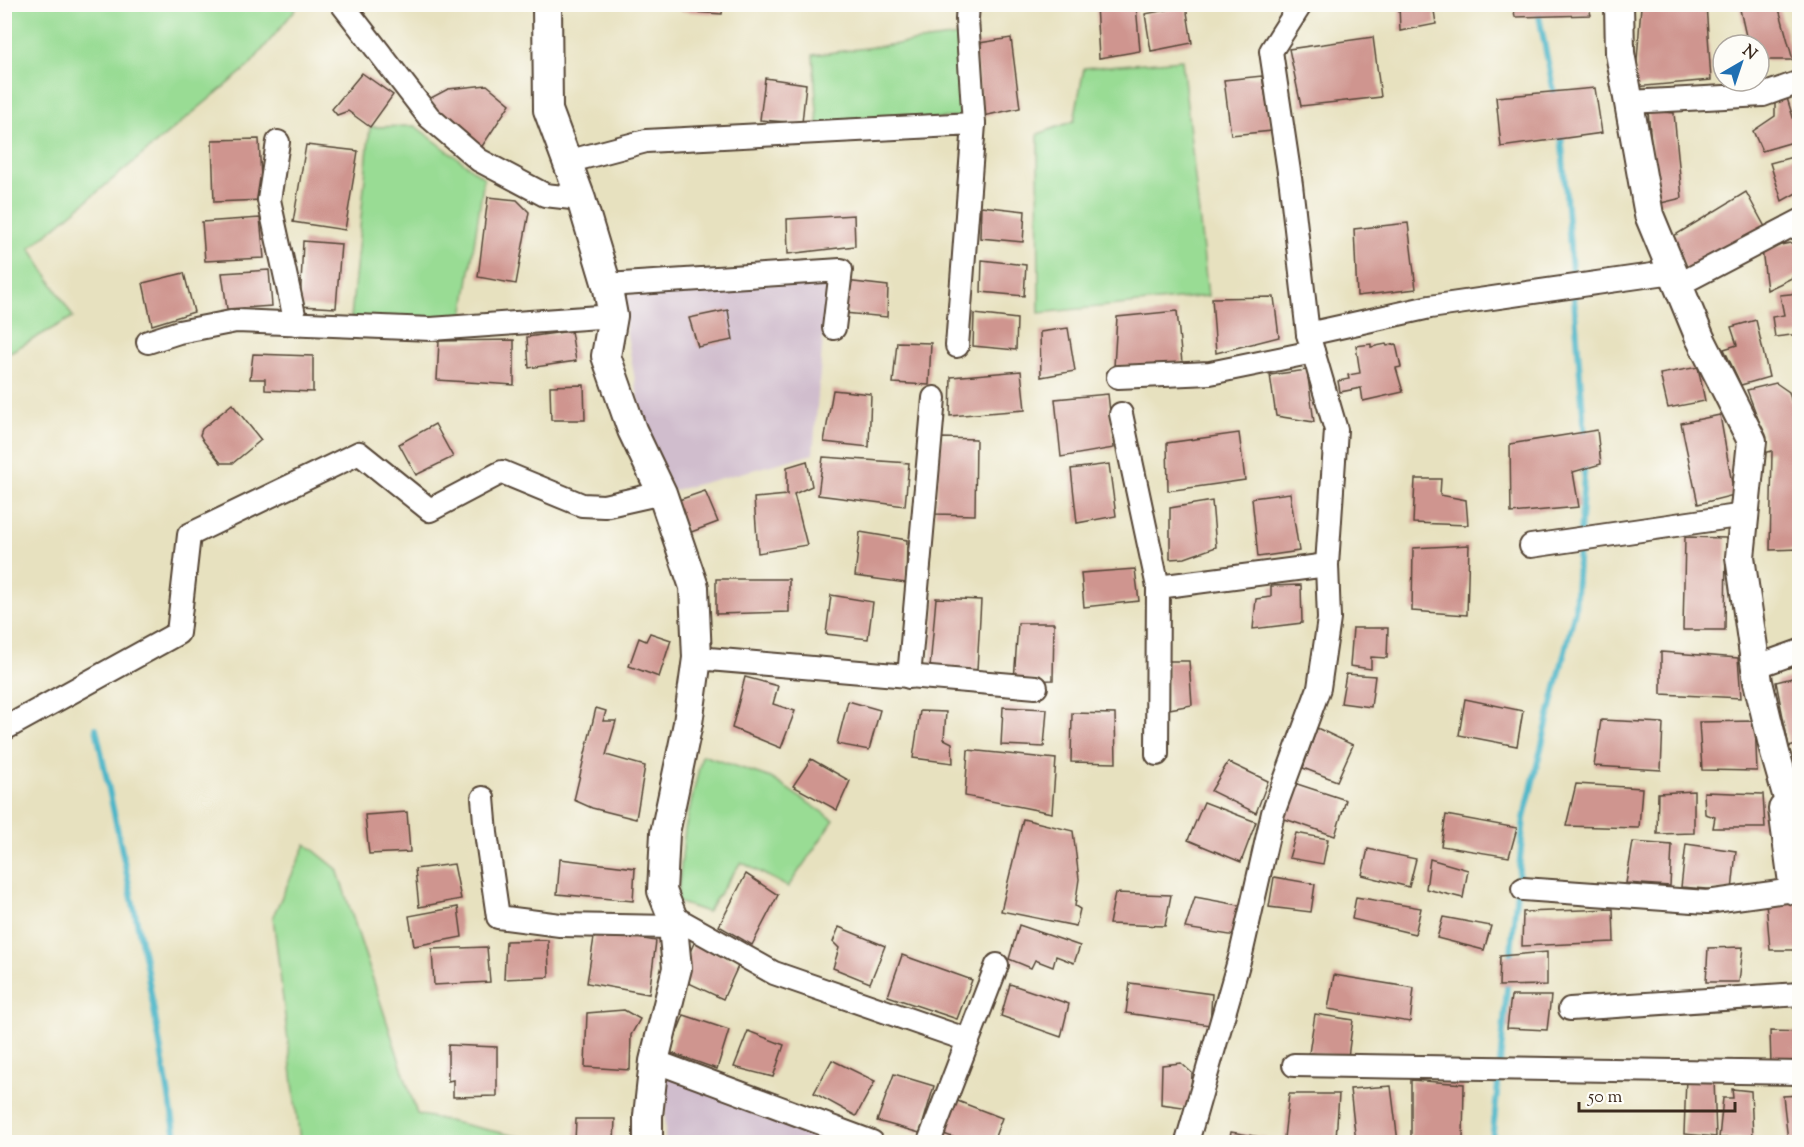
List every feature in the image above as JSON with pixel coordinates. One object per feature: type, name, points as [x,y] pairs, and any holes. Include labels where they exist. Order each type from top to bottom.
[{"type":"street","points":[[342,4],[429,117],[479,160],[545,195],[581,199]]},
{"type":"street","points":[[547,4],[549,110],[581,199],[607,285],[613,316],[606,356],[632,430],[662,493],[694,587],[697,658],[688,723],[665,833],[662,891],[672,921],[677,968],[654,1061],[648,1107],[649,1142]]},
{"type":"street","points":[[957,346],[974,124],[967,19],[969,4]]},
{"type":"street","points":[[1187,1143],[1241,954],[1273,813],[1319,688],[1329,619],[1327,565],[1336,430],[1310,343],[1291,185],[1271,51],[1301,4]]},
{"type":"street","points":[[1619,4],[1620,53],[1649,215],[1700,338],[1752,441],[1740,557],[1755,667],[1775,753],[1795,822],[1800,830]]},
{"type":"street","points":[[1629,102],[1763,95],[1800,82]]},
{"type":"street","points":[[568,168],[578,159],[646,141],[974,124]]},
{"type":"street","points":[[278,142],[269,200],[296,324]]},
{"type":"street","points":[[1118,377],[1210,372],[1430,307],[1675,278],[1800,221]]},
{"type":"street","points":[[607,285],[841,270],[834,328]]},
{"type":"street","points":[[148,342],[178,332],[236,321],[431,329],[613,316]]},
{"type":"street","points":[[909,677],[934,398]]},
{"type":"street","points":[[1121,414],[1158,587],[1157,754]]},
{"type":"street","points":[[4,729],[178,633],[189,535],[358,453],[430,510],[501,472],[582,505],[604,506],[662,493]]},
{"type":"street","points":[[1531,546],[1744,515]]},
{"type":"street","points":[[1158,587],[1327,565]]},
{"type":"street","points":[[1755,667],[1800,651]]},
{"type":"street","points":[[697,658],[1036,687]]},
{"type":"street","points":[[1523,889],[1707,902],[1797,889],[1775,753]]},
{"type":"street","points":[[483,798],[498,917],[560,925],[672,921],[774,973],[968,1040]]},
{"type":"street","points":[[929,1143],[997,965]]},
{"type":"street","points":[[1570,1009],[1800,994]]},
{"type":"street","points":[[654,1061],[872,1143]]},
{"type":"street","points":[[1294,1065],[1800,1073]]},
{"type":"shaded area","points":[[828,278],[813,454],[672,491],[642,420],[620,295]]},
{"type":"shaded area","points":[[665,1073],[854,1142],[665,1142]]},
{"type":"green space","points":[[5,4],[299,5],[249,66],[30,248],[73,317],[5,355]]},
{"type":"green space","points":[[958,36],[965,117],[818,125],[813,55]]},
{"type":"green space","points":[[1182,60],[1208,296],[1039,313],[1038,134],[1074,121],[1084,68]]},
{"type":"green space","points":[[415,126],[484,178],[463,317],[351,318],[370,127]]},
{"type":"green space","points":[[702,755],[771,778],[834,820],[788,887],[741,862],[707,912],[677,902],[685,829]]},
{"type":"green space","points":[[306,844],[337,869],[417,1114],[520,1137],[520,1142],[300,1142],[273,916]]},
{"type":"building","points":[[681,4],[723,4],[722,14],[680,11]]},
{"type":"building","points":[[1399,4],[1433,4],[1436,24],[1400,31]]},
{"type":"building","points":[[1513,4],[1588,4],[1591,15],[1515,17]]},
{"type":"building","points":[[1706,4],[1711,80],[1635,87],[1641,6]]},
{"type":"building","points":[[1096,5],[1136,5],[1140,51],[1099,58]]},
{"type":"building","points":[[1739,5],[1778,5],[1793,60],[1771,60],[1771,33],[1745,33]]},
{"type":"building","points":[[1186,6],[1192,43],[1151,51],[1145,14]]},
{"type":"building","points":[[1373,37],[1381,97],[1301,106],[1289,49]]},
{"type":"building","points":[[1011,38],[1020,108],[983,116],[973,44]]},
{"type":"building","points":[[362,73],[393,95],[370,127],[348,111],[337,115],[332,109]]},
{"type":"building","points":[[1262,76],[1272,131],[1231,135],[1224,80]]},
{"type":"building","points":[[765,78],[806,84],[802,123],[760,120]]},
{"type":"building","points":[[487,85],[510,104],[477,154],[455,140],[429,99],[448,89]]},
{"type":"building","points":[[1595,88],[1602,133],[1501,147],[1496,97]]},
{"type":"building","points":[[1787,98],[1800,140],[1762,151],[1753,131],[1775,116],[1775,102]]},
{"type":"building","points":[[1648,111],[1674,113],[1682,198],[1657,204]]},
{"type":"building","points":[[259,139],[262,200],[214,202],[212,140]]},
{"type":"building","points":[[306,145],[358,151],[345,230],[293,222]]},
{"type":"building","points":[[1800,155],[1800,191],[1782,201],[1770,163]]},
{"type":"building","points":[[1746,192],[1765,227],[1687,272],[1672,237]]},
{"type":"building","points":[[488,197],[517,200],[529,212],[516,284],[478,277]]},
{"type":"building","points":[[981,206],[1025,211],[1023,242],[980,238]]},
{"type":"building","points":[[854,215],[855,246],[788,254],[787,219]]},
{"type":"building","points":[[260,218],[264,258],[205,261],[202,222]]},
{"type":"building","points":[[1408,223],[1416,289],[1357,296],[1354,229]]},
{"type":"building","points":[[303,241],[341,244],[336,308],[300,306]]},
{"type":"building","points":[[1800,241],[1800,274],[1767,290],[1762,249]]},
{"type":"building","points":[[982,260],[1026,265],[1024,296],[981,292]]},
{"type":"building","points":[[269,270],[272,306],[227,309],[222,273]]},
{"type":"building","points":[[184,273],[194,312],[152,325],[143,283]]},
{"type":"building","points":[[845,281],[888,286],[887,317],[844,313]]},
{"type":"building","points":[[1800,293],[1800,334],[1775,337],[1772,317],[1784,315],[1780,295]]},
{"type":"building","points":[[1274,297],[1279,337],[1216,353],[1212,298]]},
{"type":"building","points":[[728,310],[733,340],[698,347],[689,318]]},
{"type":"building","points":[[1177,311],[1182,363],[1114,367],[1117,317]]},
{"type":"building","points":[[974,314],[1017,319],[1016,350],[973,346]]},
{"type":"building","points":[[1756,320],[1769,377],[1741,385],[1724,349],[1737,345],[1731,327]]},
{"type":"building","points":[[1068,328],[1075,371],[1041,377],[1040,332]]},
{"type":"building","points":[[571,331],[576,361],[529,368],[527,337]]},
{"type":"building","points":[[514,340],[514,385],[437,380],[439,341]]},
{"type":"building","points":[[897,342],[931,343],[929,385],[893,383]]},
{"type":"building","points":[[1371,344],[1371,347],[1396,344],[1401,367],[1396,368],[1403,392],[1363,401],[1361,388],[1340,392],[1338,381],[1349,379],[1348,375],[1360,373],[1356,346]]},
{"type":"building","points":[[253,354],[313,356],[313,392],[265,390],[265,379],[250,379]]},
{"type":"building","points":[[1698,367],[1705,401],[1668,408],[1660,374]]},
{"type":"building","points":[[1307,370],[1314,422],[1276,416],[1270,375]]},
{"type":"building","points":[[1021,371],[1025,410],[950,416],[951,377]]},
{"type":"building","points":[[1776,383],[1789,392],[1797,419],[1800,418],[1800,549],[1770,550],[1772,451],[1764,453],[1765,437],[1747,390]]},
{"type":"building","points":[[584,385],[585,420],[551,420],[550,386]]},
{"type":"building","points":[[833,390],[871,394],[869,447],[824,442]]},
{"type":"building","points":[[1108,394],[1114,448],[1061,457],[1055,399]]},
{"type":"building","points":[[232,404],[261,440],[233,463],[221,463],[200,435],[202,429]]},
{"type":"building","points":[[1720,415],[1734,495],[1698,504],[1681,423]]},
{"type":"building","points":[[435,424],[453,457],[416,475],[399,444]]},
{"type":"building","points":[[1597,430],[1601,464],[1573,472],[1579,507],[1511,513],[1510,444]]},
{"type":"building","points":[[1239,433],[1245,480],[1168,491],[1167,443]]},
{"type":"building","points":[[941,438],[976,439],[975,515],[935,514]]},
{"type":"building","points":[[823,457],[909,463],[905,506],[818,495]]},
{"type":"building","points":[[807,461],[812,486],[794,494],[807,545],[758,553],[754,498],[787,495],[787,467]]},
{"type":"building","points":[[1109,464],[1116,516],[1077,523],[1071,469]]},
{"type":"building","points":[[1415,479],[1441,479],[1440,495],[1466,500],[1468,525],[1413,523]]},
{"type":"building","points":[[705,491],[718,522],[686,534],[673,502]]},
{"type":"building","points":[[1290,493],[1299,551],[1258,557],[1252,498]]},
{"type":"building","points":[[1212,501],[1216,547],[1185,558],[1170,559],[1170,508]]},
{"type":"building","points":[[860,532],[907,540],[906,583],[855,576]]},
{"type":"building","points":[[1685,537],[1726,538],[1725,630],[1683,630]]},
{"type":"building","points":[[1469,545],[1467,615],[1412,611],[1413,548]]},
{"type":"building","points":[[1135,569],[1139,601],[1084,607],[1081,573]]},
{"type":"building","points":[[716,579],[789,579],[789,612],[716,614]]},
{"type":"building","points":[[1301,585],[1302,623],[1253,629],[1256,599],[1271,597],[1271,586]]},
{"type":"building","points":[[831,595],[873,602],[868,639],[826,634]]},
{"type":"building","points":[[936,598],[981,600],[977,670],[930,668]]},
{"type":"building","points":[[1018,623],[1054,623],[1053,680],[1014,681]]},
{"type":"building","points":[[1353,628],[1388,628],[1387,658],[1371,657],[1371,669],[1350,666]]},
{"type":"building","points":[[650,633],[671,640],[659,677],[629,666],[639,638],[646,641]]},
{"type":"building","points":[[1661,652],[1738,658],[1741,698],[1661,694]]},
{"type":"building","points":[[1167,661],[1189,661],[1192,705],[1169,709]]},
{"type":"building","points":[[1346,674],[1375,676],[1371,707],[1341,703]]},
{"type":"building","points":[[1800,676],[1800,744],[1789,747],[1776,682]]},
{"type":"building","points":[[745,677],[778,686],[773,704],[795,711],[781,748],[732,728]]},
{"type":"building","points":[[1465,699],[1523,711],[1517,746],[1459,735]]},
{"type":"building","points":[[848,701],[880,710],[869,750],[837,744]]},
{"type":"building","points":[[1003,707],[1047,709],[1044,747],[1001,745]]},
{"type":"building","points":[[596,708],[606,711],[603,721],[616,721],[606,755],[645,766],[636,819],[592,808],[574,800]]},
{"type":"building","points":[[920,711],[946,712],[944,739],[952,743],[953,763],[913,758]]},
{"type":"building","points":[[1072,713],[1115,714],[1116,763],[1071,762]]},
{"type":"building","points":[[1601,720],[1663,723],[1661,770],[1594,766]]},
{"type":"building","points":[[1755,721],[1757,771],[1702,770],[1699,722]]},
{"type":"building","points":[[1317,728],[1353,745],[1337,781],[1303,768]]},
{"type":"building","points":[[968,750],[1056,759],[1052,813],[965,796]]},
{"type":"building","points":[[811,759],[850,781],[837,810],[793,786]]},
{"type":"building","points":[[1228,762],[1268,781],[1256,813],[1211,791]]},
{"type":"building","points":[[1291,782],[1346,800],[1335,836],[1279,817]]},
{"type":"building","points":[[1576,784],[1642,788],[1639,828],[1566,826]]},
{"type":"building","points":[[1694,791],[1694,833],[1657,834],[1658,793]]},
{"type":"building","points":[[1704,792],[1763,794],[1765,828],[1713,828],[1715,817],[1705,814]]},
{"type":"building","points":[[1204,802],[1256,822],[1241,862],[1188,840]]},
{"type":"building","points":[[407,812],[410,852],[369,854],[365,815]]},
{"type":"building","points":[[1446,815],[1517,828],[1509,857],[1441,846]]},
{"type":"building","points":[[1023,819],[1073,831],[1079,879],[1075,906],[1080,909],[1076,926],[1001,911]]},
{"type":"building","points":[[1296,833],[1328,839],[1323,864],[1289,858]]},
{"type":"building","points":[[1633,842],[1672,845],[1670,886],[1626,883]]},
{"type":"building","points":[[1686,844],[1736,851],[1732,891],[1681,887]]},
{"type":"building","points":[[1368,849],[1416,859],[1409,887],[1362,875]]},
{"type":"building","points":[[560,859],[635,868],[633,901],[557,894]]},
{"type":"building","points":[[1430,859],[1468,870],[1463,898],[1426,889]]},
{"type":"building","points":[[454,864],[461,899],[419,907],[415,869]]},
{"type":"building","points":[[746,874],[778,895],[752,945],[719,926]]},
{"type":"building","points":[[1274,877],[1315,884],[1311,912],[1269,907]]},
{"type":"building","points":[[1115,893],[1171,895],[1165,926],[1109,924]]},
{"type":"building","points":[[1195,897],[1244,906],[1236,936],[1185,928]]},
{"type":"building","points":[[1356,897],[1421,908],[1415,934],[1352,919]]},
{"type":"building","points":[[1766,902],[1800,902],[1800,950],[1770,950]]},
{"type":"building","points":[[458,907],[462,937],[414,946],[409,916]]},
{"type":"building","points":[[1613,909],[1614,942],[1522,946],[1523,912]]},
{"type":"building","points":[[1443,917],[1491,926],[1484,950],[1437,938]]},
{"type":"building","points":[[1019,925],[1080,946],[1074,963],[1056,956],[1053,967],[1035,960],[1031,968],[1009,959]]},
{"type":"building","points":[[839,927],[885,946],[870,983],[833,968],[839,948],[833,942]]},
{"type":"building","points":[[595,931],[656,941],[649,994],[587,983]]},
{"type":"building","points":[[548,940],[549,977],[504,979],[506,941]]},
{"type":"building","points":[[695,941],[739,964],[723,999],[678,978]]},
{"type":"building","points":[[487,947],[490,982],[434,985],[432,949]]},
{"type":"building","points":[[1743,947],[1739,982],[1706,982],[1708,948]]},
{"type":"building","points":[[1547,952],[1547,985],[1499,986],[1500,956]]},
{"type":"building","points":[[902,955],[972,980],[957,1019],[888,996]]},
{"type":"building","points":[[1334,975],[1414,988],[1410,1022],[1328,1009]]},
{"type":"building","points":[[1130,983],[1212,994],[1210,1025],[1126,1013]]},
{"type":"building","points":[[1010,984],[1069,1004],[1061,1037],[1001,1016]]},
{"type":"building","points":[[1511,996],[1551,996],[1547,1030],[1507,1028]]},
{"type":"building","points":[[624,1010],[640,1019],[631,1035],[630,1070],[585,1067],[587,1013]]},
{"type":"building","points":[[1315,1014],[1353,1020],[1348,1057],[1309,1053]]},
{"type":"building","points":[[684,1015],[729,1030],[717,1069],[669,1052]]},
{"type":"building","points":[[748,1031],[784,1045],[773,1077],[734,1067]]},
{"type":"building","points":[[1770,1031],[1800,1032],[1800,1064],[1771,1065]]},
{"type":"building","points":[[448,1045],[497,1047],[497,1096],[453,1097],[453,1080],[448,1081]]},
{"type":"building","points":[[832,1060],[875,1081],[856,1116],[814,1093]]},
{"type":"building","points":[[1181,1063],[1192,1073],[1190,1108],[1161,1104],[1162,1065]]},
{"type":"building","points":[[894,1074],[934,1086],[920,1133],[877,1121]]},
{"type":"building","points":[[1686,1077],[1714,1079],[1716,1137],[1684,1134]]},
{"type":"building","points":[[1411,1080],[1464,1084],[1463,1141],[1411,1142]]},
{"type":"building","points":[[1391,1086],[1398,1142],[1356,1142],[1350,1089]]},
{"type":"building","points":[[1732,1089],[1751,1091],[1753,1138],[1719,1138],[1723,1098],[1733,1098]]},
{"type":"building","points":[[1289,1094],[1339,1094],[1336,1139],[1284,1138]]},
{"type":"building","points":[[1800,1095],[1800,1140],[1788,1141],[1783,1096]]},
{"type":"building","points":[[955,1100],[1002,1118],[993,1142],[966,1142],[941,1133]]},
{"type":"building","points":[[576,1119],[615,1119],[614,1142],[575,1142]]},
{"type":"building","points":[[1231,1132],[1266,1138],[1265,1142],[1229,1142]]},
{"type":"waterway","points":[[1538,11],[1555,98]]},
{"type":"waterway","points":[[1561,132],[1585,439]]},
{"type":"waterway","points":[[1580,534],[1585,461]]},
{"type":"waterway","points":[[1510,962],[1524,818],[1575,610],[1579,545]]},
{"type":"waterway","points":[[96,728],[146,965],[177,1142]]},
{"type":"waterway","points":[[1500,1064],[1508,978]]},
{"type":"waterway","points":[[1492,1142],[1499,1074]]}]
